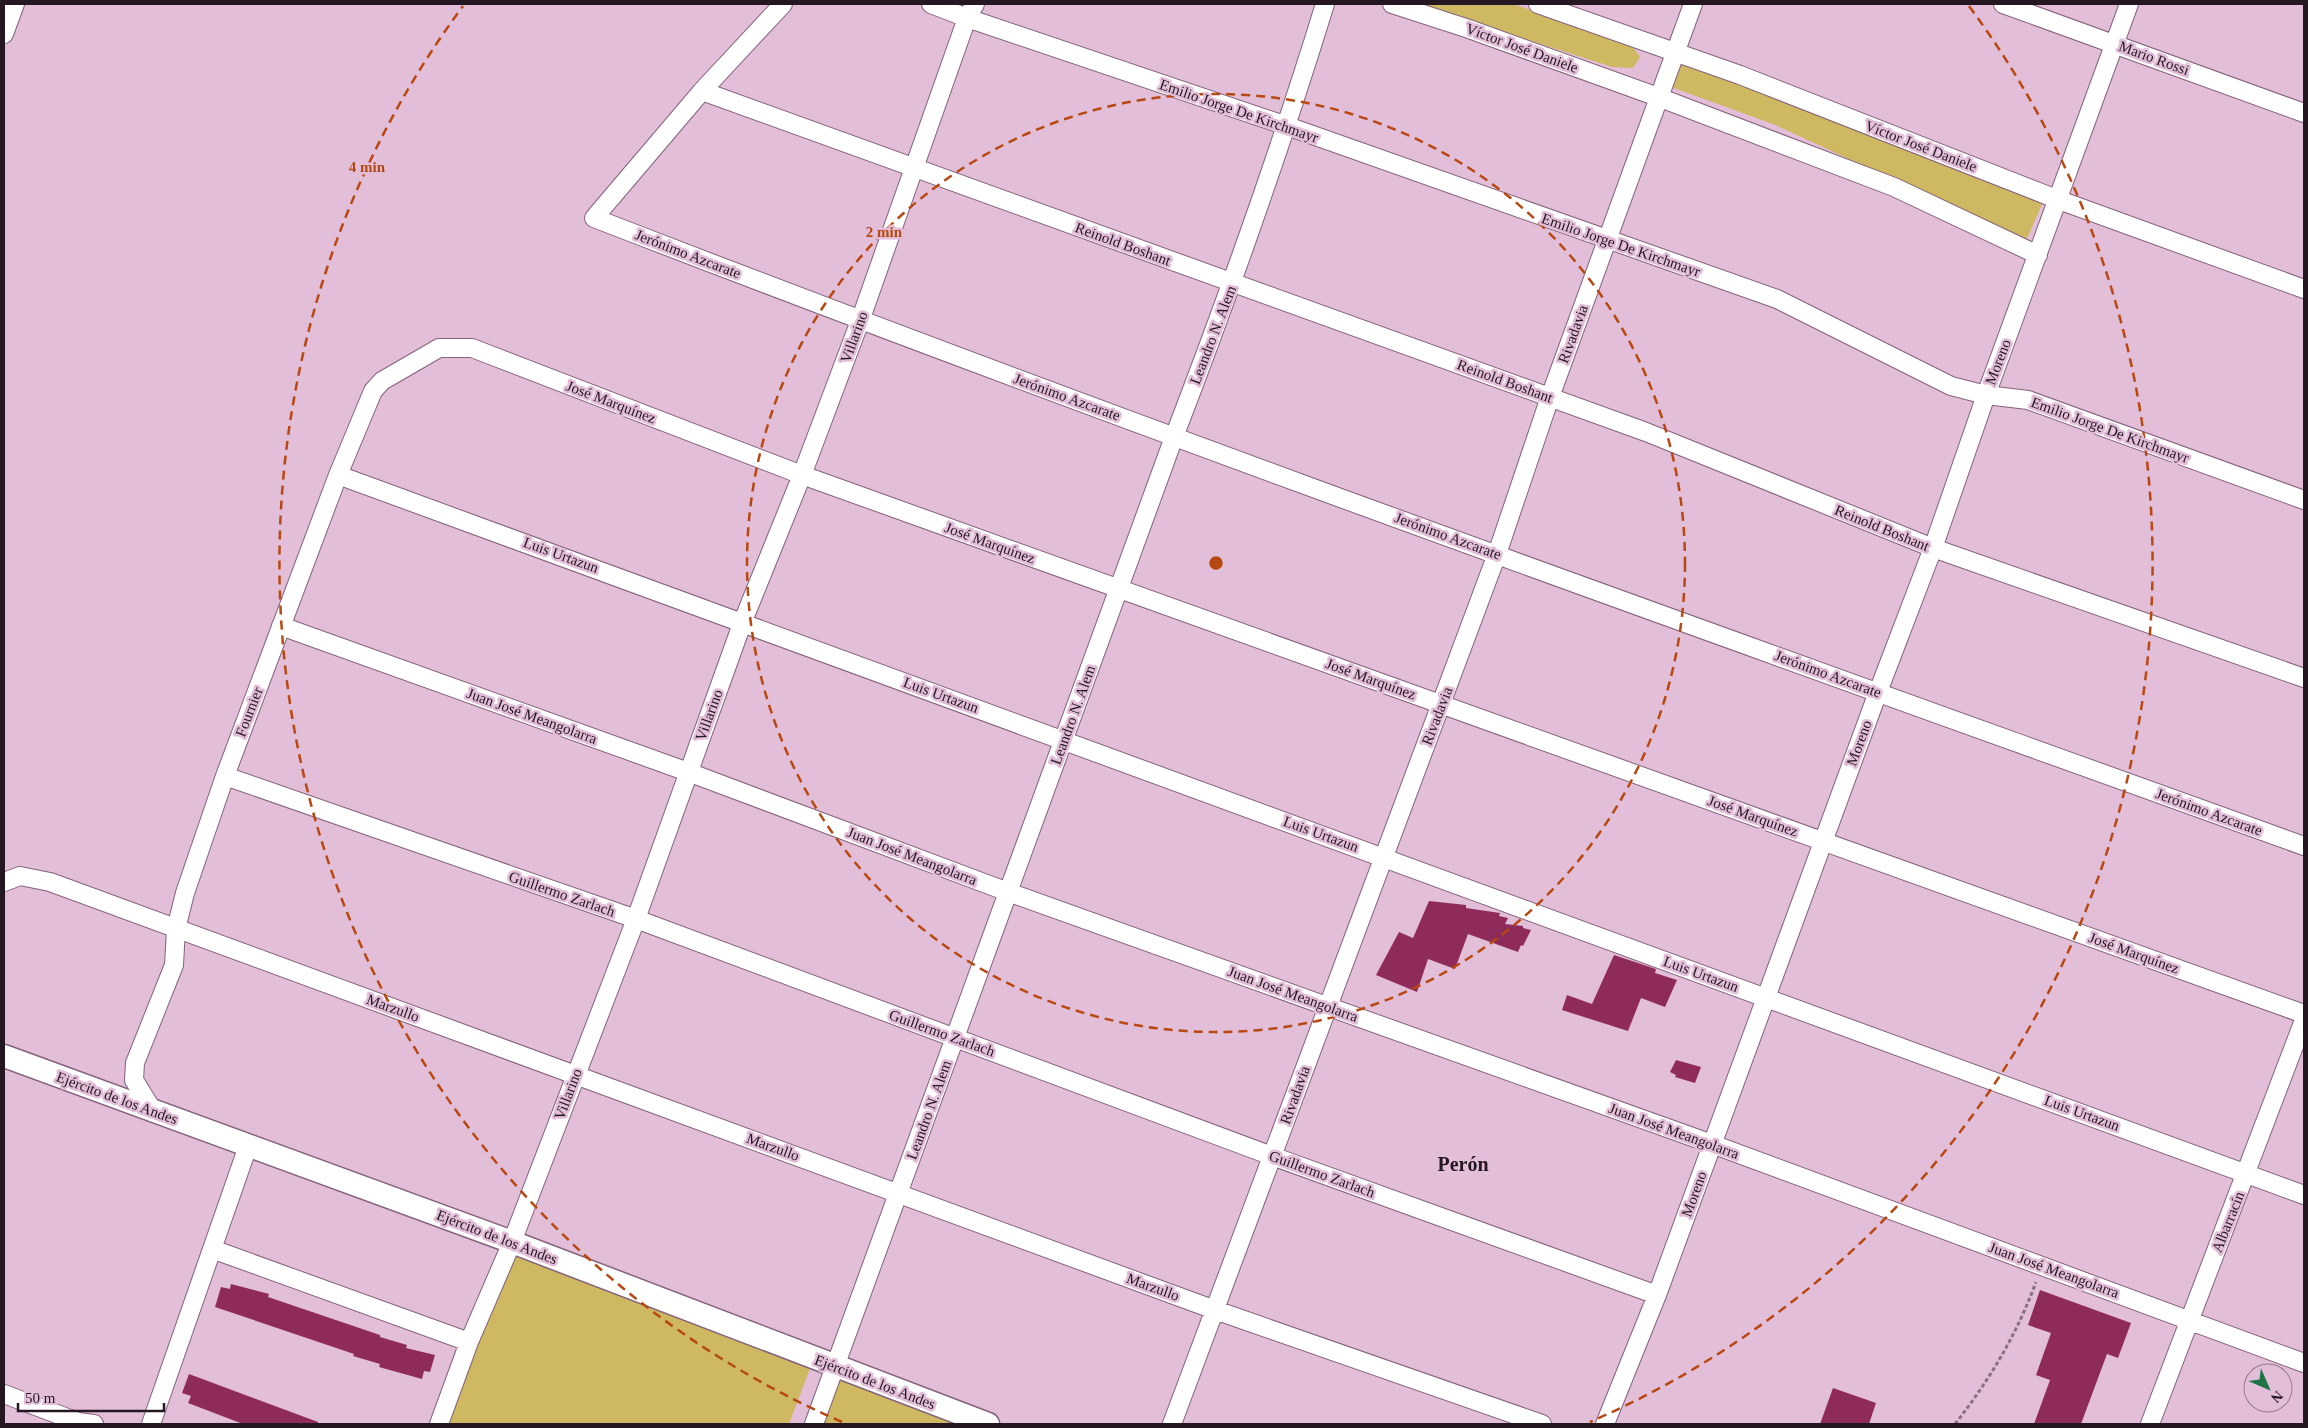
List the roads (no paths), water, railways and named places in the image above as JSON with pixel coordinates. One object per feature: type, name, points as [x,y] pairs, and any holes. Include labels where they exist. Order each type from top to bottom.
[{"type":"street","points":[[4,34],[15,4]]},
{"type":"street","points":[[702,91],[783,4]]},
{"type":"street","name":"Emilio Jorge De Kirchmayr","points":[[931,4],[971,11],[1607,241],[1778,300],[1951,386],[1986,395],[2028,400],[2304,500]]},
{"type":"street","name":"Leandro N. Alem","points":[[814,1424],[1174,437],[1232,284],[1287,126],[1325,4]]},
{"type":"street","name":"Víctor José Daniele","points":[[1392,4],[1469,29],[1658,97],[1894,187],[2038,255]]},
{"type":"street","name":"Víctor José Daniele","points":[[1538,4],[1740,75],[2059,200],[2304,289]]},
{"type":"street","name":"Rivadavia","points":[[1172,1424],[1497,554],[1550,397],[1693,4]]},
{"type":"street","name":"Mario Rossi","points":[[2003,4],[2304,112]]},
{"type":"street","name":"Moreno","points":[[1605,1424],[1657,1295],[1822,841],[1932,548],[2129,4]]},
{"type":"street","name":"Villarino","points":[[439,1424],[469,1342],[512,1242],[636,920],[743,622],[802,475],[860,321],[971,11]]},
{"type":"street","name":"Reinold Boshant","points":[[702,91],[1646,432],[1932,548],[2304,678]]},
{"type":"street","name":"Jerónimo Azcarate","points":[[702,91],[594,218],[860,321],[1174,437],[2304,846]]},
{"type":"street","name":"José Marquínez","points":[[439,348],[472,348],[802,475],[2304,1014]]},
{"type":"street","name":"Fournier","points":[[153,1111],[134,1080],[134,1063],[174,965],[176,929],[185,893],[225,776],[281,626],[338,475],[374,391],[382,381],[439,348]]},
{"type":"street","name":"Luis Urtazun","points":[[338,475],[2304,1195]]},
{"type":"street","name":"Juan José Meangolarra","points":[[281,626],[688,772],[1008,892],[1712,1144],[2304,1363]]},
{"type":"street","name":"Guillermo Zarlach","points":[[225,776],[636,920],[1272,1156],[1657,1295]]},
{"type":"street","name":"Marzullo","points":[[4,882],[20,876],[50,882],[1215,1310],[1542,1424]]},
{"type":"street","name":"Albarracín","points":[[2150,1424],[2188,1320],[2247,1174],[2304,1020]]},
{"type":"street","name":"Ejército de los Andes","points":[[4,1056],[512,1242],[988,1424]]},
{"type":"street","points":[[151,1424],[248,1146]]},
{"type":"street","points":[[212,1249],[469,1342]]},
{"type":"street","points":[[4,1394],[78,1422],[94,1424]]},
{"type":"district","name":"Perón","points":[[1463,1164]]}]
